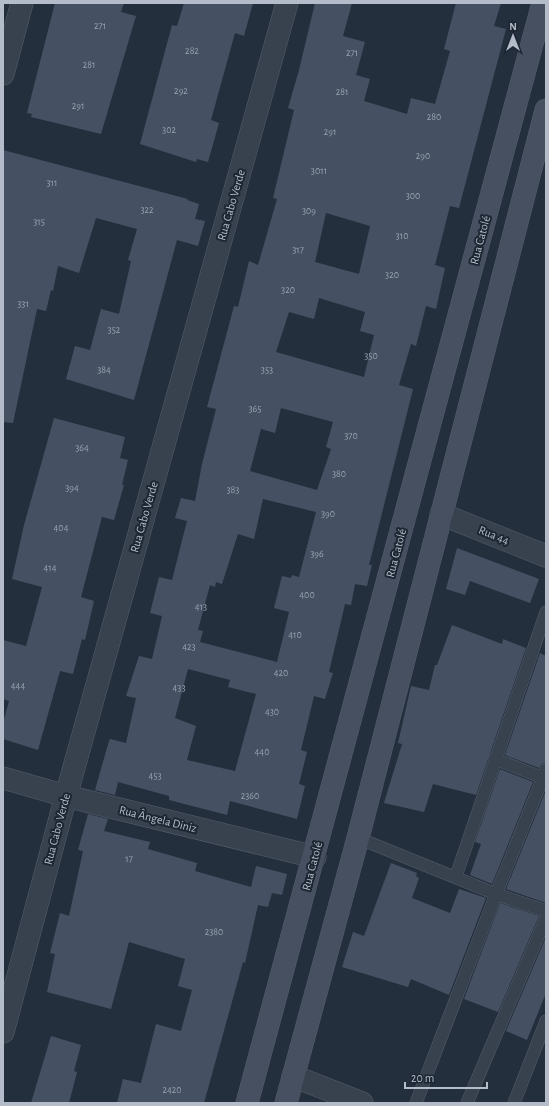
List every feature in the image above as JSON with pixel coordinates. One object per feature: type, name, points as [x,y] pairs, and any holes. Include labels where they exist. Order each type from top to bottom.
[{"type":"street","points":[[3,74],[22,3]]},
{"type":"street","name":"Rua Cabo Verde","points":[[3,1032],[66,796],[287,3]]},
{"type":"street","name":"Rua Catolé","points":[[247,1103],[315,857],[543,3]]},
{"type":"street","points":[[286,1103],[358,838],[546,110]]},
{"type":"street","name":"Rua 44","points":[[441,514],[546,556]]},
{"type":"street","name":"Rua Ângela Diniz","points":[[3,778],[66,796],[315,857]]},
{"type":"street","points":[[293,1076],[362,1103]]},
{"type":"lane","points":[[456,876],[546,612]]},
{"type":"lane","points":[[416,1103],[496,894],[545,775],[495,759]]},
{"type":"lane","points":[[358,838],[456,876],[496,894],[546,911]]},
{"type":"lane","points":[[467,1103],[546,918]]},
{"type":"lane","points":[[514,1103],[546,1021]]},
{"type":"building","points":[[55,3],[124,3],[121,12],[136,16],[101,134],[31,117],[32,114],[27,113]]},
{"type":"building","points":[[184,3],[253,3],[244,36],[235,33],[211,120],[219,123],[208,162],[197,159],[196,162],[140,144],[172,25],[177,26]]},
{"type":"building","points":[[315,3],[352,3],[343,36],[365,42],[356,75],[370,79],[364,101],[407,114],[411,98],[435,104],[450,51],[444,49],[456,3],[501,3],[494,26],[506,29],[459,208],[450,206],[435,265],[445,268],[436,309],[426,306],[416,346],[411,344],[399,385],[413,389],[369,565],[372,565],[367,586],[355,584],[351,605],[345,604],[329,672],[333,673],[325,699],[314,696],[301,750],[307,752],[299,784],[305,786],[297,819],[230,801],[227,815],[169,800],[169,796],[118,782],[115,795],[95,790],[110,739],[126,743],[136,698],[126,696],[139,656],[152,659],[162,616],[150,613],[159,577],[172,580],[187,521],[175,518],[181,498],[195,501],[202,464],[216,409],[207,407],[234,306],[238,307],[249,261],[258,265],[277,199],[273,198],[294,110],[288,108]],"holes":[[[326,213],[370,226],[359,274],[315,262]],[[319,298],[365,312],[360,331],[374,335],[364,377],[276,352],[289,312],[314,319]],[[281,408],[333,422],[326,447],[331,449],[317,490],[250,471],[261,429],[275,433]],[[263,499],[316,512],[299,577],[292,575],[291,578],[282,576],[274,608],[289,612],[277,662],[200,642],[203,631],[198,630],[210,585],[215,587],[216,582],[222,584],[238,534],[254,539]],[[188,669],[230,680],[228,687],[256,694],[235,771],[187,760],[196,726],[175,718]]]},
{"type":"building","points":[[3,150],[188,199],[187,200],[199,204],[195,219],[205,221],[198,246],[177,240],[134,400],[66,379],[75,346],[90,350],[101,309],[119,314],[131,261],[128,260],[137,229],[96,218],[79,273],[58,266],[53,291],[51,290],[46,311],[37,309],[13,423],[3,422]]},
{"type":"building","points":[[54,418],[125,437],[120,458],[128,460],[122,485],[124,485],[114,520],[102,517],[81,597],[94,601],[85,640],[82,639],[73,674],[60,671],[38,750],[3,739],[3,723],[9,701],[3,699],[3,640],[26,646],[42,587],[12,579],[24,525]]},
{"type":"building","points":[[457,548],[539,579],[530,603],[470,581],[465,595],[446,589]]},
{"type":"building","points":[[452,625],[502,644],[503,639],[526,648],[476,795],[433,784],[424,812],[384,803],[402,744],[398,743],[411,686],[429,690],[435,665],[437,665]]},
{"type":"building","points":[[540,653],[546,656],[546,763],[542,764],[539,768],[505,755]]},
{"type":"building","points":[[500,769],[533,782],[492,884],[470,875],[481,844],[475,842]]},
{"type":"building","points":[[546,790],[546,903],[506,889]]},
{"type":"building","points":[[88,814],[108,819],[104,831],[150,842],[148,849],[197,863],[195,871],[251,887],[256,866],[287,874],[282,895],[272,893],[268,907],[258,905],[245,963],[243,962],[204,1103],[117,1103],[123,1079],[141,1083],[156,1024],[181,1031],[192,990],[178,986],[185,959],[129,942],[111,1009],[47,992],[55,954],[50,953],[60,913],[69,916],[83,851],[78,850]]},
{"type":"building","points":[[391,863],[417,873],[416,876],[419,878],[412,898],[450,913],[459,889],[486,898],[449,995],[411,979],[408,987],[342,967],[353,932],[364,936]]},
{"type":"building","points":[[500,903],[539,916],[498,1012],[464,999]]},
{"type":"building","points":[[546,937],[546,993],[527,1040],[506,1031]]},
{"type":"building","points":[[51,1036],[81,1045],[74,1071],[77,1072],[69,1103],[31,1103]]}]
